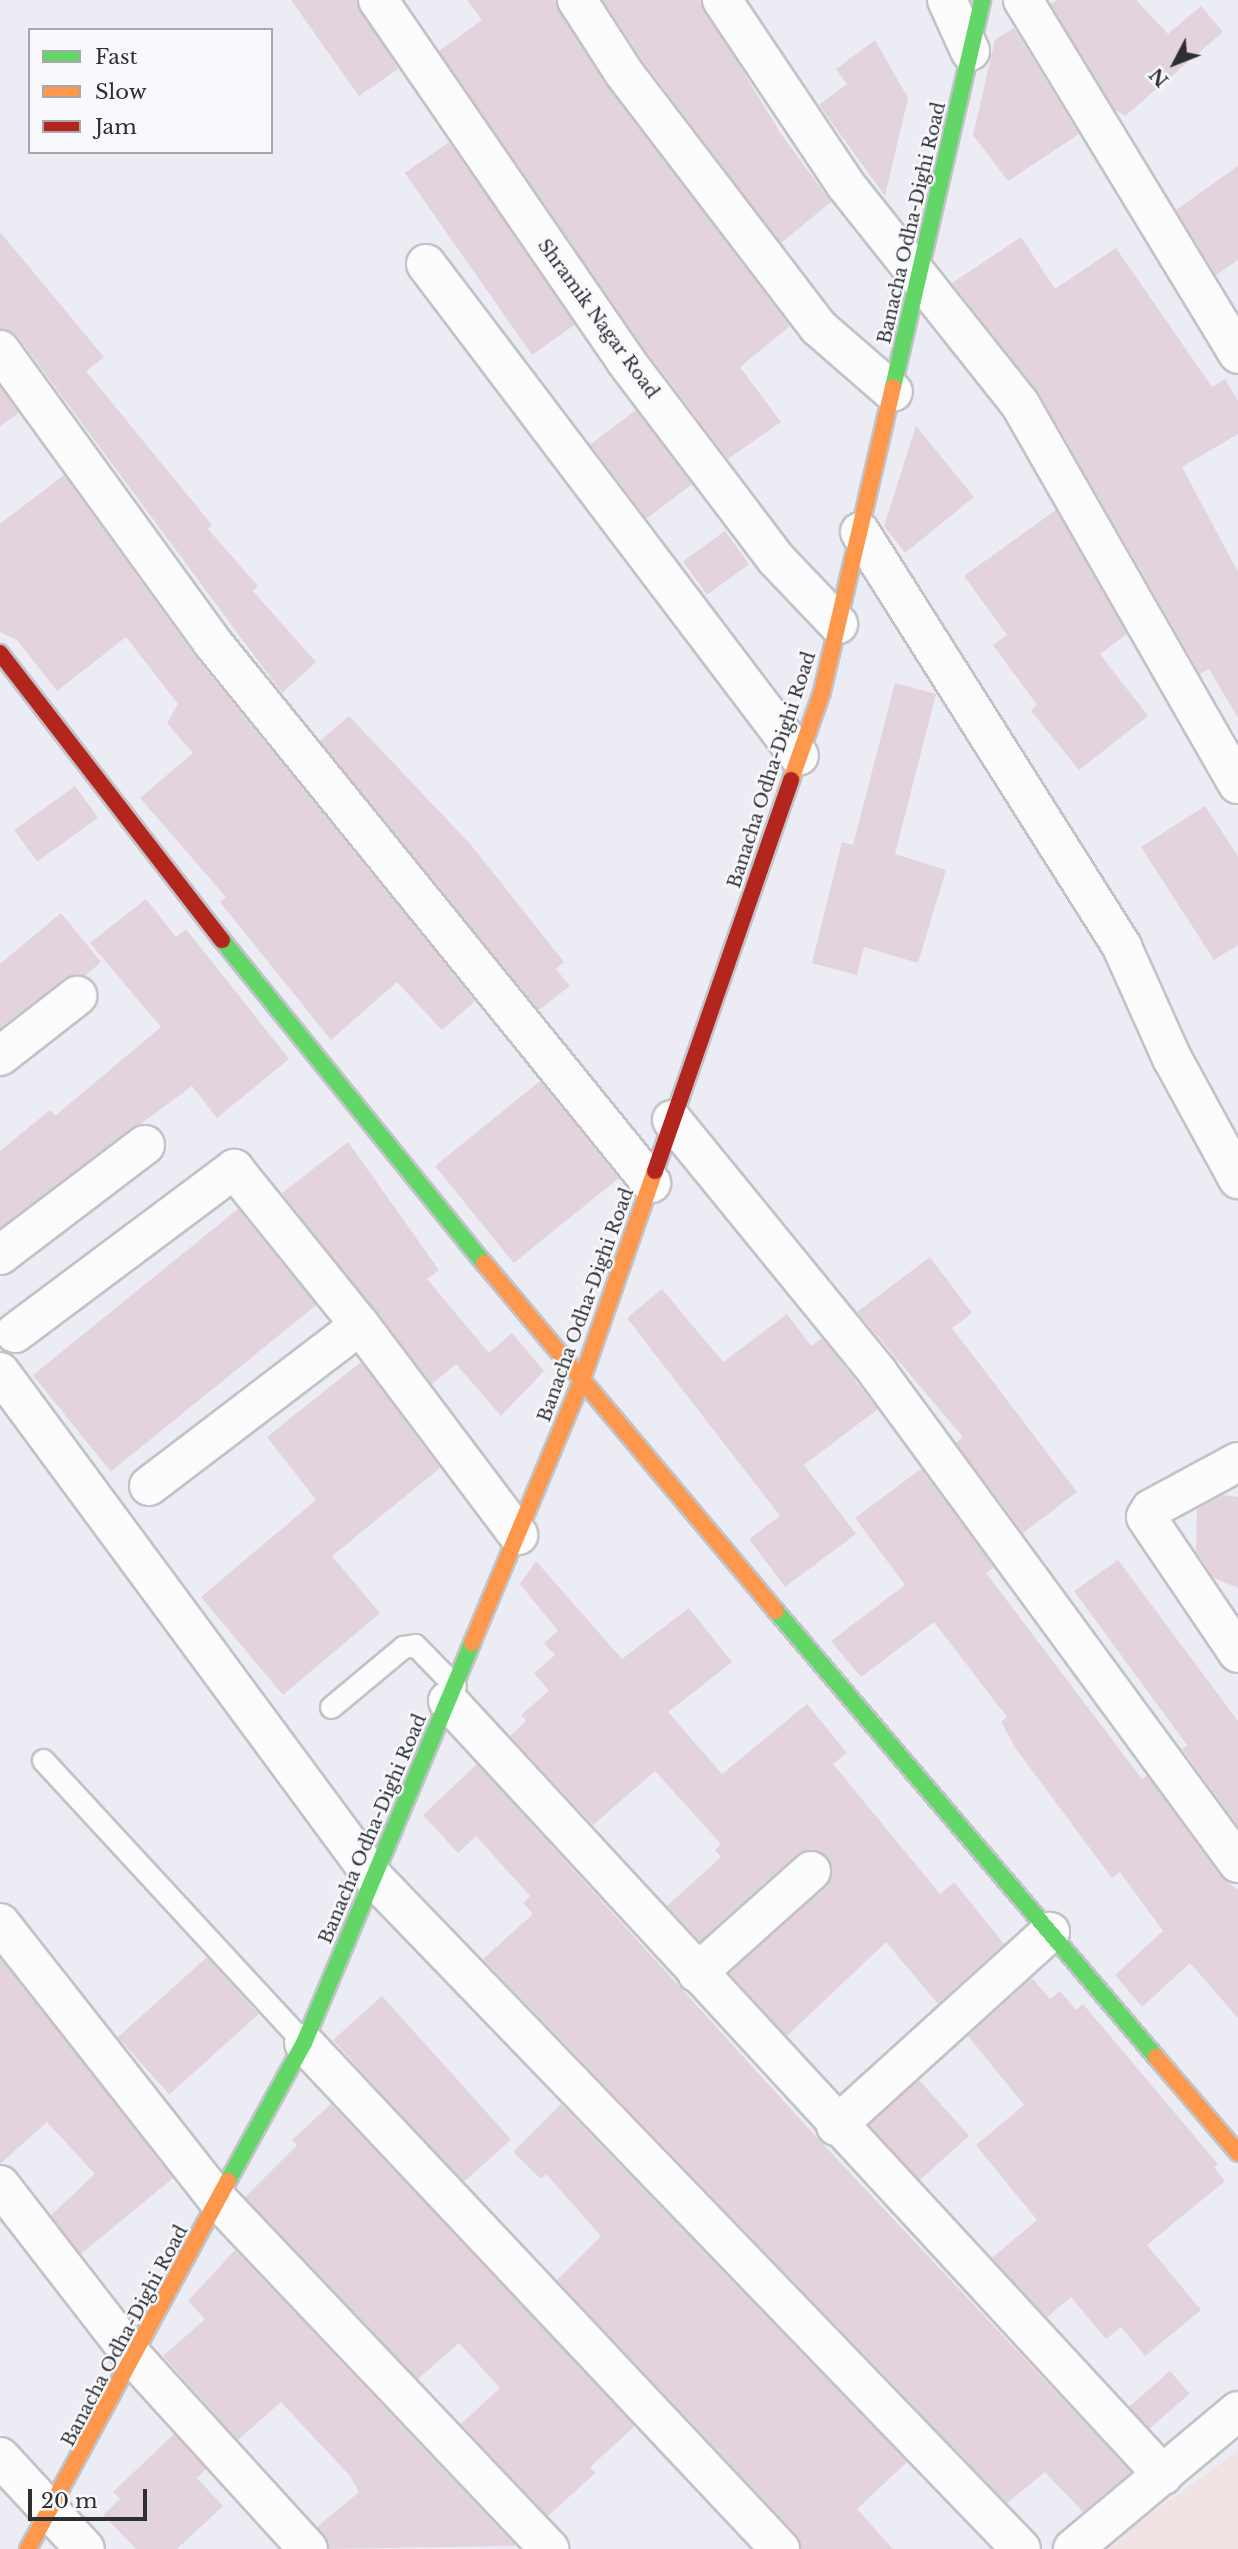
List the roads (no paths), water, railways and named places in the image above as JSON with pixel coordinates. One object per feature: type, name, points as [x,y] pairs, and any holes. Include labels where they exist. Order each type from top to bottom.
[{"type":"street","name":"Shramik Nagar Road","points":[[378,0],[625,360],[776,559],[838,624]]},
{"type":"street","points":[[577,0],[624,73],[818,327],[893,392]]},
{"type":"street","points":[[722,0],[845,184],[921,275],[1020,404],[1238,783]]},
{"type":"street","points":[[947,0],[970,51]]},
{"type":"street","name":"Banacha Odha-Dighi Road","points":[[28,2549],[52,2512],[304,2043],[582,1382],[799,756],[838,624],[921,275],[982,0]]},
{"type":"street","points":[[1023,0],[1238,354]]},
{"type":"street","points":[[426,264],[799,756]]},
{"type":"street","points":[[0,349],[212,642],[651,1183]]},
{"type":"street","points":[[860,532],[1122,947],[1172,1058],[1238,1179]]},
{"type":"street","points":[[0,653],[250,976],[582,1382],[1238,2153]]},
{"type":"street","points":[[0,1056],[78,996]]},
{"type":"street","points":[[672,1120],[878,1373],[1238,1863]]},
{"type":"street","points":[[0,1255],[145,1145]]},
{"type":"street","points":[[15,1334],[234,1169],[360,1325],[518,1535]]},
{"type":"street","points":[[149,1486],[360,1325]]},
{"type":"street","points":[[0,1372],[374,1878],[1021,2549]]},
{"type":"street","points":[[1238,1462],[1151,1509],[1146,1517],[1238,1653]]},
{"type":"street","points":[[452,1694],[697,1973],[836,2126],[1163,2475]]},
{"type":"street","points":[[697,1973],[811,1871]]},
{"type":"street","points":[[0,1923],[219,2201],[549,2549]]},
{"type":"street","points":[[836,2126],[1050,1932]]},
{"type":"street","points":[[304,2043],[780,2549]]},
{"type":"street","points":[[0,2185],[135,2359],[307,2549]]},
{"type":"street","points":[[1073,2549],[1238,2411]]},
{"type":"street","points":[[0,2457],[85,2549]]},
{"type":"lane","points":[[331,1707],[402,1647],[415,1645],[452,1694]]},
{"type":"lane","points":[[43,1760],[304,2043]]}]
